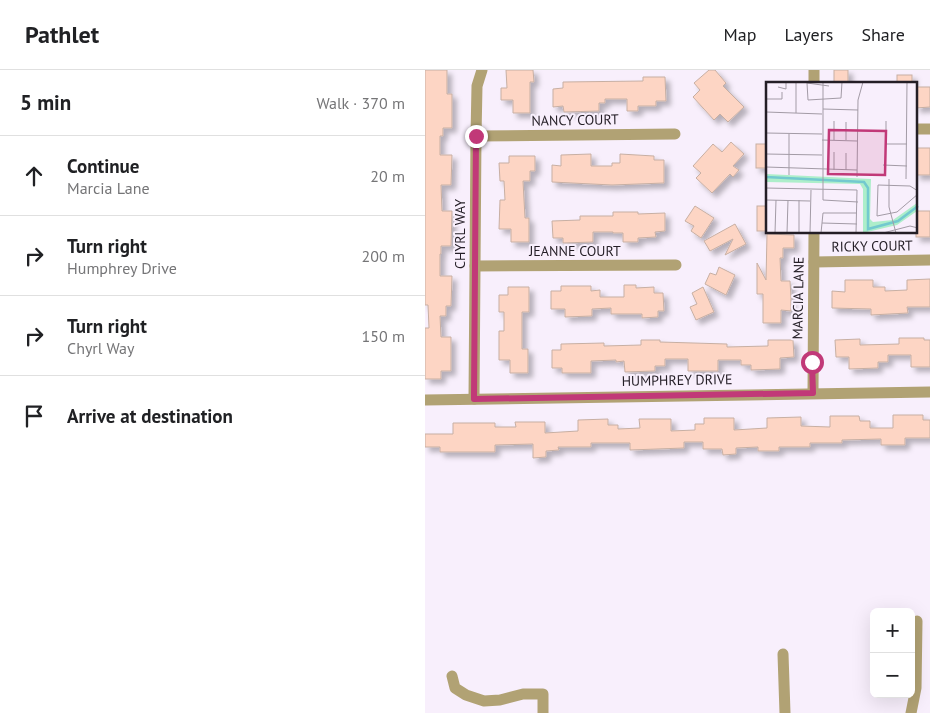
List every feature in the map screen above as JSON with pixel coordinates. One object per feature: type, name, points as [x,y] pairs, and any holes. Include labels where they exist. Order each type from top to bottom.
[{"type":"street","name":"CHYRL WAY","points":[[474,399],[477,86],[482,70]]},
{"type":"street","points":[[917,129],[930,129]]},
{"type":"street","name":"NANCY COURT","points":[[476,136],[675,134]]},
{"type":"street","name":"MARCIA LANE","points":[[813,393],[814,234]]},
{"type":"street","name":"RICKY COURT","points":[[814,262],[930,260]]},
{"type":"street","name":"JEANNE COURT","points":[[475,266],[676,265]]},
{"type":"street","name":"HUMPHREY DRIVE","points":[[425,400],[930,392]]},
{"type":"street","points":[[911,713],[916,688],[917,621]]},
{"type":"street","points":[[783,654],[785,713]]},
{"type":"street","points":[[452,676],[455,688],[466,695],[484,701],[500,700],[523,694],[543,694],[543,713]]},
{"type":"building","points":[[425,70],[447,70],[447,94],[452,94],[452,128],[443,128],[443,136],[440,136],[440,155],[452,155],[451,185],[441,185],[442,211],[452,211],[451,246],[441,246],[440,254],[440,276],[452,276],[451,306],[446,306],[446,316],[440,316],[441,337],[451,337],[451,371],[441,371],[441,379],[425,379],[425,328],[429,328],[428,305],[425,305]]},
{"type":"building","points":[[506,70],[533,70],[534,82],[530,82],[530,113],[513,113],[513,100],[501,100],[501,88],[507,88]]},
{"type":"building","points":[[709,70],[715,70],[726,83],[723,86],[744,107],[728,122],[720,114],[714,120],[693,97],[700,90],[694,83]]},
{"type":"building","points":[[834,70],[848,70],[848,82],[834,82]]},
{"type":"building","points":[[897,75],[912,75],[912,82],[897,82]]},
{"type":"building","points":[[643,77],[665,77],[666,101],[656,101],[656,106],[638,106],[638,111],[627,111],[627,99],[605,99],[605,103],[599,103],[599,111],[564,112],[563,106],[553,107],[553,89],[563,88],[563,82],[643,81]]},
{"type":"building","points":[[917,87],[930,87],[930,107],[917,108]]},
{"type":"building","points":[[731,142],[744,154],[733,166],[739,170],[733,177],[730,174],[712,193],[696,178],[701,173],[693,166],[713,144],[722,152]]},
{"type":"building","points":[[756,144],[766,144],[766,168],[756,168]]},
{"type":"building","points":[[917,148],[930,148],[930,175],[917,175]]},
{"type":"building","points":[[591,154],[591,166],[612,166],[612,163],[620,163],[620,154],[654,156],[654,160],[664,160],[664,183],[612,185],[552,182],[552,165],[561,166],[561,155]]},
{"type":"building","points":[[509,156],[535,156],[535,171],[530,171],[530,181],[523,181],[525,218],[529,218],[529,242],[511,242],[511,229],[499,229],[500,200],[505,200],[504,181],[500,181],[499,163],[509,163]]},
{"type":"building","points":[[695,206],[714,218],[701,238],[691,231],[694,226],[685,221]]},
{"type":"building","points":[[757,206],[766,206],[766,231],[757,231]]},
{"type":"building","points":[[917,211],[930,211],[930,237],[916,237]]},
{"type":"building","points":[[613,212],[638,212],[638,214],[665,213],[665,231],[655,232],[656,237],[638,238],[638,242],[623,242],[623,233],[613,232],[593,232],[593,242],[563,243],[563,238],[553,238],[552,221],[580,220],[580,216],[613,216]]},
{"type":"building","points":[[735,224],[746,244],[725,255],[733,239],[710,251],[704,241]]},
{"type":"building","points":[[767,234],[794,235],[794,248],[783,248],[783,258],[780,258],[781,281],[790,281],[791,297],[791,311],[781,310],[781,323],[763,323],[763,294],[757,294],[757,263],[766,280]]},
{"type":"building","points":[[719,267],[735,275],[726,295],[705,284],[710,273],[716,275]]},
{"type":"building","points":[[930,279],[930,307],[907,307],[908,313],[871,315],[871,309],[832,308],[832,291],[845,292],[845,280],[873,280],[873,287],[885,287],[885,291],[907,290],[907,280]]},
{"type":"building","points":[[624,285],[636,285],[636,288],[654,287],[654,293],[663,293],[664,311],[658,311],[658,317],[642,318],[642,314],[611,314],[611,308],[592,309],[592,316],[565,317],[565,309],[551,309],[551,291],[561,291],[561,286],[591,286],[591,291],[600,290],[600,297],[624,297]]},
{"type":"building","points":[[508,287],[529,287],[529,312],[522,312],[522,349],[528,349],[528,373],[510,373],[510,360],[499,360],[499,331],[504,331],[504,312],[499,312],[499,295],[508,295]]},
{"type":"building","points":[[703,287],[714,312],[696,320],[690,307],[697,304],[692,293]]},
{"type":"building","points":[[899,338],[924,338],[924,340],[930,340],[930,367],[911,367],[911,355],[888,355],[888,362],[878,362],[878,368],[849,369],[849,357],[836,357],[835,340],[860,339],[860,345],[899,344]]},
{"type":"building","points":[[641,340],[727,344],[727,347],[768,346],[768,340],[793,340],[794,357],[780,358],[780,369],[751,370],[751,365],[741,365],[741,360],[718,360],[718,371],[688,371],[688,359],[665,359],[665,366],[655,366],[655,371],[625,372],[624,361],[616,362],[616,360],[591,361],[591,373],[562,373],[562,368],[552,368],[552,350],[561,350],[561,344],[604,343],[604,346],[641,345]]},
{"type":"building","points":[[893,415],[923,415],[923,420],[930,420],[930,438],[905,438],[905,445],[881,445],[881,439],[842,440],[842,443],[810,443],[810,447],[779,447],[779,451],[758,451],[758,447],[736,448],[736,454],[723,455],[722,449],[703,449],[703,442],[684,442],[684,448],[630,450],[630,443],[591,443],[591,447],[558,447],[559,450],[546,451],[546,457],[533,458],[533,444],[495,445],[495,452],[440,452],[440,447],[425,447],[425,434],[453,434],[453,423],[495,423],[495,427],[516,427],[515,422],[545,422],[545,433],[578,431],[578,420],[608,419],[608,425],[618,425],[618,429],[640,428],[639,419],[671,419],[671,431],[695,430],[695,424],[704,424],[704,418],[734,418],[734,430],[767,428],[767,418],[801,417],[801,426],[830,427],[830,416],[859,416],[860,421],[870,421],[870,428],[893,428]]},
{"type":"route","points":[[476,136],[474,399],[813,393],[812,362]]}]
